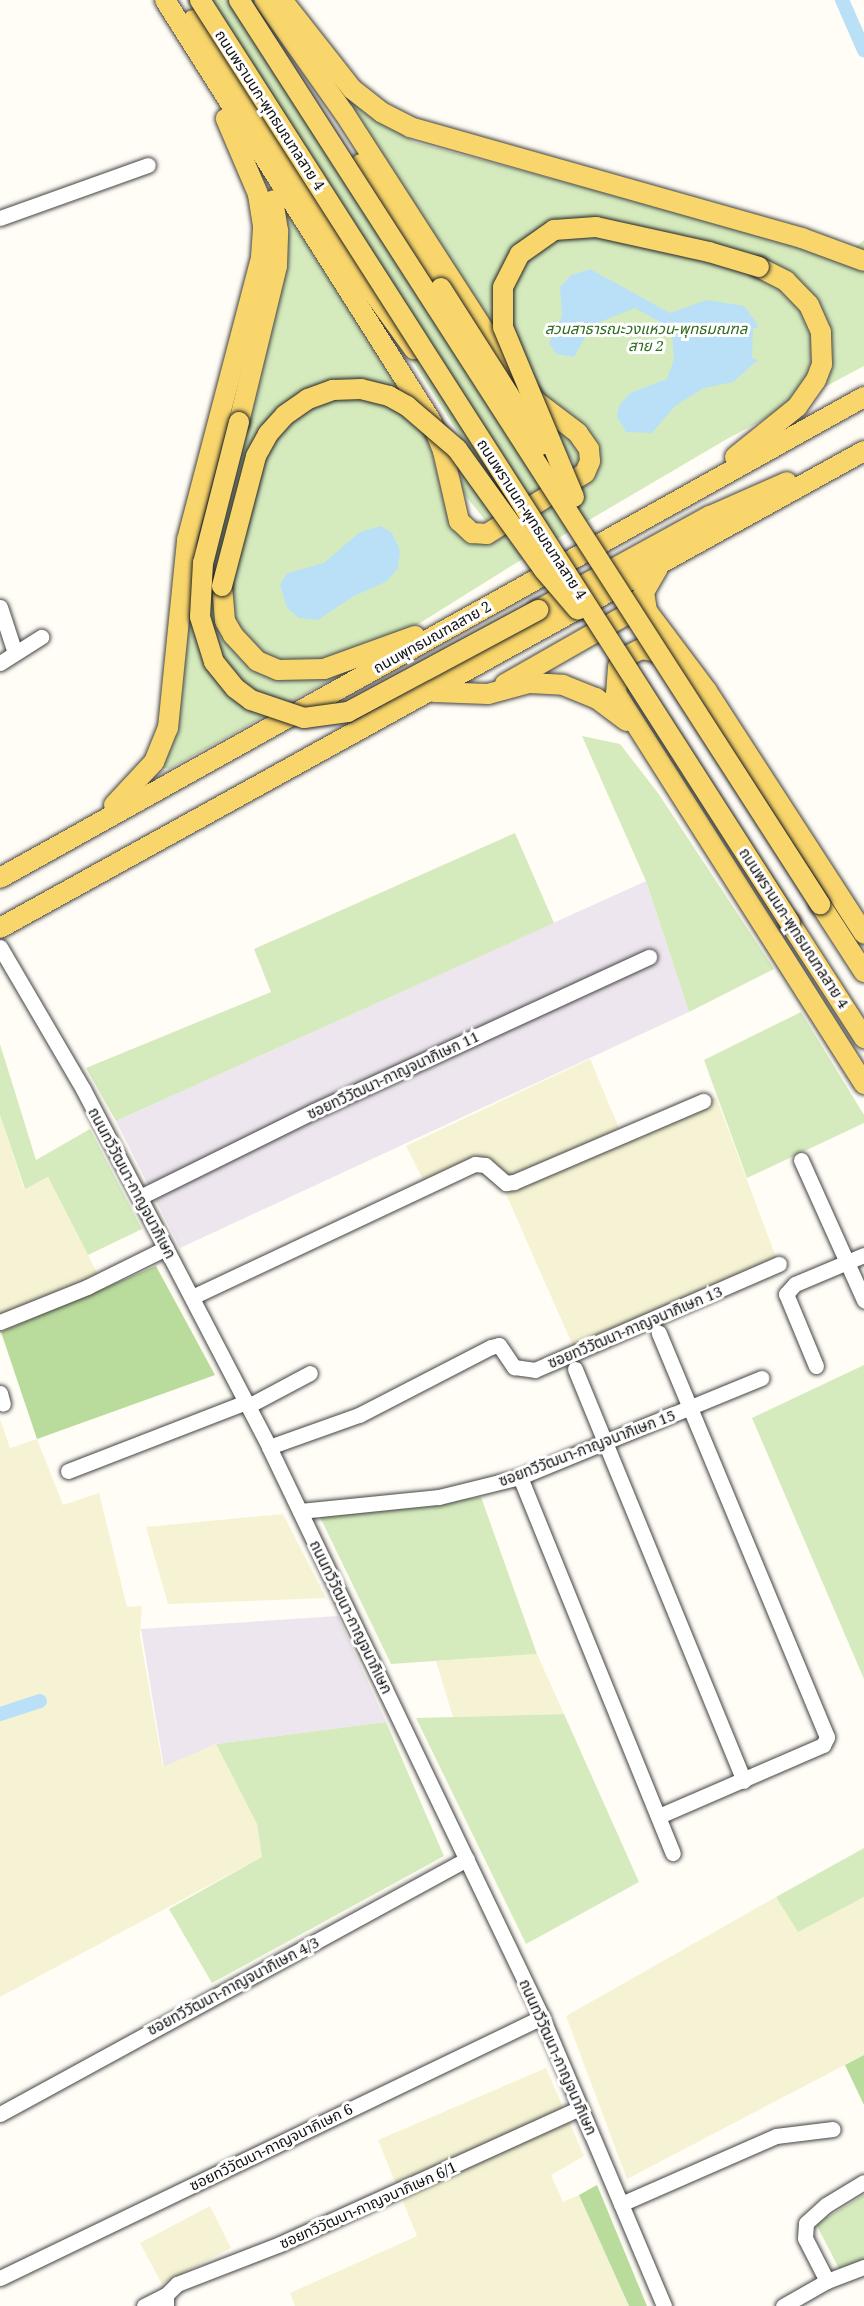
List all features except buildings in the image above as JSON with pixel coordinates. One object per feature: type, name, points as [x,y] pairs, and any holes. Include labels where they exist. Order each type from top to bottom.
[{"type":"main road","points":[[165,0],[177,9],[252,124],[431,421],[443,451],[454,510],[464,528],[479,535],[487,534],[585,473],[590,455],[585,441],[537,402],[513,375],[344,113],[295,47],[264,0]]},
{"type":"main road","name":"ถนนพรานนก-พุทธมณฑลสาย 4","points":[[200,0],[864,1038]]},
{"type":"main road","points":[[239,0],[864,972]]},
{"type":"main road","points":[[282,0],[346,83],[381,112],[410,128],[802,238],[864,261]]},
{"type":"main road","points":[[51,849],[129,793],[154,762],[163,744],[171,713],[187,540],[261,257],[263,226],[254,180],[177,9]]},
{"type":"main road","points":[[295,47],[327,110],[574,497]]},
{"type":"main road","points":[[252,124],[360,277],[462,411]]},
{"type":"main road","points":[[252,124],[271,192],[278,249],[270,304],[203,563],[200,617],[214,662],[235,688],[251,700],[304,718],[348,712],[730,506],[856,455]]},
{"type":"main road","points":[[620,594],[574,497],[503,327],[503,287],[520,254],[554,230],[596,227],[710,252],[759,267],[786,281],[817,319],[824,348],[816,380],[784,420],[665,508]]},
{"type":"main road","points":[[477,613],[324,669],[286,671],[257,661],[240,646],[225,621],[222,586],[256,456],[268,434],[285,415],[319,394],[348,388],[374,390],[406,406],[457,449],[544,570],[612,645]]},
{"type":"main road","name":"ถนนพุทธมณฑลสาย 2","points":[[0,878],[864,397]]},
{"type":"main road","points":[[0,928],[659,566],[856,455]]},
{"type":"main road","points":[[488,694],[626,615],[643,595],[659,566]]},
{"type":"main road","points":[[643,595],[650,617],[693,673],[864,934]]},
{"type":"main road","points":[[693,673],[671,656],[650,648],[631,653],[618,667],[616,693],[864,1084]]},
{"type":"main road","points":[[429,693],[488,694],[529,683],[574,688],[621,716],[653,753]]},
{"type":"street","points":[[0,218],[148,165]]},
{"type":"street","points":[[0,607],[15,653]]},
{"type":"street","points":[[0,663],[40,637]]},
{"type":"street","name":"ถนนทวีวัฒนา-กาญจนาภิเษก","points":[[0,947],[140,1197],[300,1511],[542,2016],[664,2306]]},
{"type":"street","name":"ซอยทวีวัฒนา-กาญจนาภิเษก 11","points":[[140,1197],[314,1111],[649,957]]},
{"type":"street","points":[[192,1297],[476,1164],[486,1165],[506,1183],[514,1182],[703,1101]]},
{"type":"street","points":[[801,1160],[864,1300]]},
{"type":"street","points":[[0,1322],[87,1287],[166,1248]]},
{"type":"street","points":[[816,1366],[786,1294],[795,1284],[864,1255]]},
{"type":"street","name":"ซอยทวีวัฒนา-กาญจนาภิเษก 13","points":[[269,1448],[359,1415],[491,1347],[499,1345],[514,1367],[535,1370],[779,1264]]},
{"type":"street","points":[[659,1333],[827,1737],[823,1745],[659,1816]]},
{"type":"street","points":[[575,1370],[744,1781]]},
{"type":"street","points":[[68,1471],[247,1404],[310,1373]]},
{"type":"street","name":"ซอยทวีวัฒนา-กาญจนาภิเษก 15","points":[[300,1511],[439,1497],[520,1477],[761,1377]]},
{"type":"street","points":[[520,1477],[673,1852]]},
{"type":"street","name":"ซอยทวีวัฒนา-กาญจนาภิเษก 4/3","points":[[0,2114],[467,1859]]},
{"type":"street","name":"ซอยทวีวัฒนา-กาญจนาภิเษก 6","points":[[0,2278],[542,2016]]},
{"type":"street","name":"ซอยทวีวัฒนา-กาญจนาภิเษก 6/1","points":[[144,2306],[166,2301],[177,2284],[280,2244],[580,2108]]},
{"type":"street","points":[[621,2204],[776,2136],[833,2129]]},
{"type":"street","points":[[827,2281],[806,2238],[806,2223],[864,2182]]},
{"type":"street","points":[[783,2306],[827,2281],[864,2267]]},
{"type":"shaded area","points":[[646,881],[689,1012],[180,1248],[116,1121]]},
{"type":"shaded area","points":[[590,1059],[624,1140],[716,1097],[776,1257],[573,1346],[505,1192],[478,1172],[430,1193],[406,1146]]},
{"type":"shaded area","points":[[0,1115],[24,1189],[48,1177],[105,1288],[0,1333]]},
{"type":"shaded area","points":[[0,1419],[10,1448],[37,1439],[63,1505],[99,1493],[127,1607],[142,1606],[140,1636],[163,1767],[216,1744],[257,1824],[262,1857],[0,1997]]},
{"type":"shaded area","points":[[283,1514],[326,1598],[168,1604],[146,1527]]},
{"type":"shaded area","points":[[338,1616],[386,1722],[216,1744],[164,1768],[141,1629]]},
{"type":"shaded area","points":[[537,1654],[564,1714],[453,1717],[436,1661]]},
{"type":"shaded area","points":[[776,1897],[798,1931],[864,1897],[864,2055],[627,2179],[566,2016]]},
{"type":"shaded area","points":[[546,2068],[584,2156],[551,2175],[563,2202],[579,2195],[629,2306],[295,2306],[290,2293],[417,2236],[378,2140]]},
{"type":"shaded area","points":[[210,2206],[231,2248],[162,2284],[140,2243]]},
{"type":"green space","points":[[186,0],[250,0],[515,414],[575,473],[486,521],[460,489],[465,444]]},
{"type":"green space","name":"สวนสาธารณะวงแหวน-พุทธมณฑล สาย 2","points":[[356,103],[414,142],[844,256],[864,240],[864,366],[727,439],[521,560],[324,683],[169,769],[160,767],[176,729],[189,586],[211,555],[276,190],[422,411],[447,513],[492,541],[587,484],[349,109]]},
{"type":"green space","points":[[582,736],[620,744],[658,793],[774,969],[689,1012],[646,881]]},
{"type":"green space","points":[[515,833],[554,923],[116,1121],[86,1068],[271,992],[254,949]]},
{"type":"green space","points":[[801,1012],[864,1115],[864,1123],[747,1178],[704,1060]]},
{"type":"green space","points":[[0,1044],[36,1160],[90,1129],[142,1229],[88,1255],[48,1177],[25,1189],[0,1115]]},
{"type":"green space","points":[[156,1266],[215,1375],[37,1439],[1,1332]]},
{"type":"green space","points":[[864,1365],[864,1679],[752,1418]]},
{"type":"green space","points":[[481,1497],[537,1654],[391,1664],[320,1517]]},
{"type":"green space","points":[[564,1714],[639,1882],[526,1944],[416,1718]]},
{"type":"green space","points":[[386,1722],[444,1856],[212,1983],[169,1909],[262,1857],[257,1824],[216,1744]]},
{"type":"green space","points":[[864,1848],[864,1897],[798,1932],[776,1897]]},
{"type":"green space","points":[[864,2055],[864,2105],[845,2065]]},
{"type":"green space","points":[[597,2185],[647,2306],[629,2306],[579,2195]]},
{"type":"green space","points":[[864,2195],[864,2272],[845,2280],[816,2224]]},
{"type":"water","points":[[590,269],[670,313],[707,300],[744,306],[757,323],[758,328],[753,328],[752,358],[758,360],[733,382],[704,388],[675,406],[652,433],[626,432],[617,417],[619,406],[630,393],[667,379],[674,359],[672,335],[667,326],[635,308],[592,325],[574,357],[556,354],[549,343],[562,316],[560,287],[571,275]]},
{"type":"water","points":[[381,526],[392,533],[400,550],[398,568],[387,581],[352,597],[318,620],[299,618],[287,608],[280,585],[287,573],[324,563],[360,532]]},
{"type":"waterway","points":[[842,0],[864,50]]},
{"type":"waterway","points":[[0,1714],[40,1701]]}]
